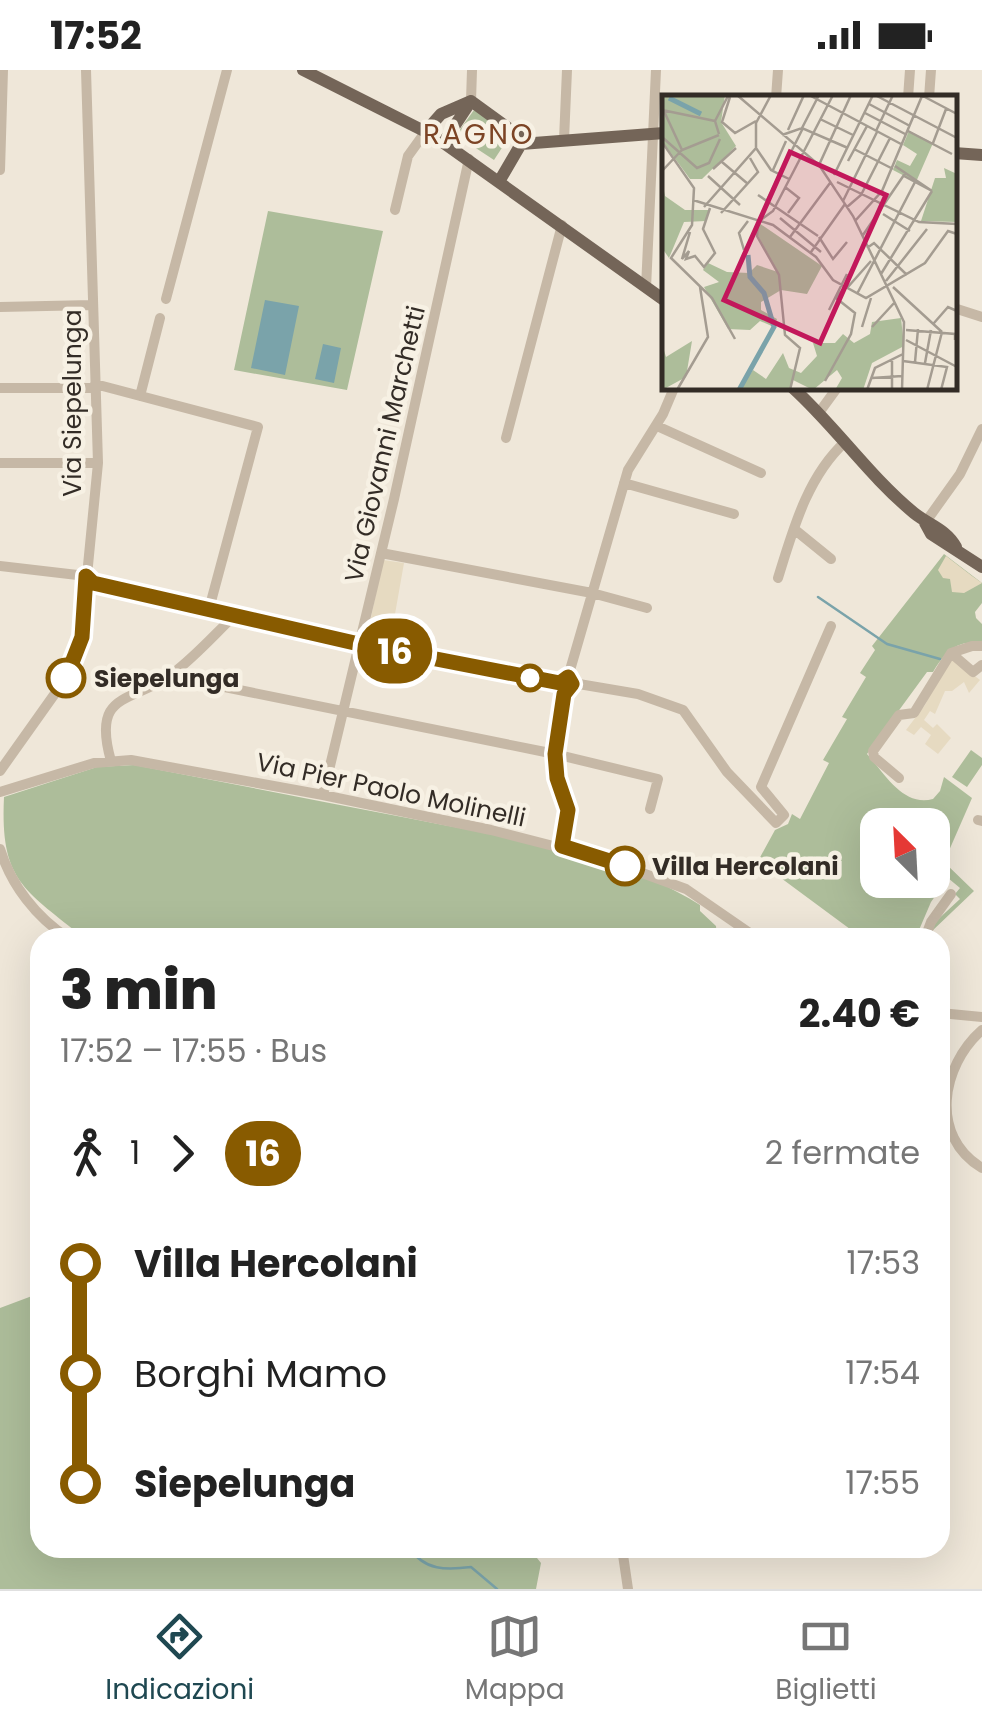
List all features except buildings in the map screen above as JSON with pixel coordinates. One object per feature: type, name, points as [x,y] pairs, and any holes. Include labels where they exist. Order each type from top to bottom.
[{"type":"main road","points":[[303,70],[444,142],[662,299]]},
{"type":"main road","points":[[426,131],[441,114],[471,101]]},
{"type":"main road","points":[[444,142],[471,101]]},
{"type":"main road","points":[[471,101],[520,136],[521,144],[500,180]]},
{"type":"main road","points":[[521,144],[659,133]]},
{"type":"main road","points":[[957,153],[982,155]]},
{"type":"main road","points":[[796,390],[926,523],[931,534],[982,567]]},
{"type":"street","points":[[0,170],[3,70]]},
{"type":"street","name":"Via Siepelunga","points":[[0,771],[61,686],[82,637],[98,463],[86,70]]},
{"type":"street","points":[[166,299],[227,70]]},
{"type":"street","points":[[471,101],[472,70]]},
{"type":"street","points":[[564,140],[567,70]]},
{"type":"street","points":[[646,288],[659,133],[656,70]]},
{"type":"street","points":[[776,95],[778,70]]},
{"type":"street","points":[[908,95],[910,70]]},
{"type":"street","points":[[929,95],[932,70]]},
{"type":"street","points":[[395,210],[408,156],[426,131]]},
{"type":"street","name":"Via Giovanni Marchetti","points":[[323,795],[470,159]]},
{"type":"street","points":[[506,438],[562,224]]},
{"type":"street","points":[[0,307],[92,305]]},
{"type":"street","points":[[957,309],[982,316]]},
{"type":"street","points":[[140,396],[160,318]]},
{"type":"street","points":[[0,388],[95,386],[258,427],[210,609]]},
{"type":"street","points":[[562,846],[568,810],[557,778],[555,754],[566,683],[624,482],[634,456],[657,426],[673,390]]},
{"type":"street","points":[[818,414],[836,390]]},
{"type":"street","points":[[657,426],[761,473]]},
{"type":"street","points":[[926,523],[960,474],[982,428]]},
{"type":"street","points":[[778,578],[814,482],[829,457],[845,442]]},
{"type":"street","points":[[0,463],[98,463]]},
{"type":"street","points":[[624,482],[734,514]]},
{"type":"street","points":[[794,529],[831,559]]},
{"type":"street","points":[[381,553],[592,593],[647,608]]},
{"type":"street","points":[[0,566],[86,576],[93,583],[359,644],[638,694],[683,710],[727,772],[776,823],[784,816],[761,788],[831,626]]},
{"type":"street","points":[[110,761],[106,720],[115,704],[170,676],[235,615]]},
{"type":"street","points":[[899,778],[874,757],[874,750],[899,716],[914,713],[951,654],[982,646]]},
{"type":"street","points":[[951,654],[979,672]]},
{"type":"street","points":[[170,676],[555,754],[658,779],[650,809]]},
{"type":"street","name":"Via Pier Paolo Molinelli","points":[[0,792],[110,761],[153,762],[562,846],[686,889],[743,928]]},
{"type":"street","points":[[0,849],[18,890],[56,928]]},
{"type":"street","points":[[929,928],[951,894]]},
{"type":"street","points":[[950,1014],[982,1016]]},
{"type":"street","points":[[950,1076],[964,1048],[982,1030]]},
{"type":"street","points":[[950,1141],[982,1168]]},
{"type":"street","points":[[623,1558],[628,1589]]},
{"type":"green space","points":[[474,110],[511,134],[494,160],[456,135]]},
{"type":"green space","points":[[268,211],[383,231],[347,390],[234,370]]},
{"type":"green space","points":[[944,554],[982,583],[982,603],[975,612],[982,624],[982,643],[958,645],[933,672],[927,672],[867,754],[895,787],[913,798],[933,799],[944,777],[972,798],[950,848],[950,808],[860,808],[860,898],[934,898],[920,928],[849,928],[758,861],[775,830],[788,824],[792,814],[800,819],[829,763],[823,760],[847,719],[842,717],[866,677],[860,673],[875,650],[872,646]]},
{"type":"green space","points":[[971,750],[982,758],[982,765],[967,787],[952,777]]},
{"type":"green space","points":[[134,765],[564,850],[668,887],[700,905],[700,911],[716,928],[72,928],[31,893],[11,865],[6,847],[4,797],[97,767]]},
{"type":"green space","points":[[950,868],[974,891],[932,928],[960,899],[955,894],[960,888],[950,880]]},
{"type":"green space","points":[[30,1297],[30,1558],[537,1558],[541,1563],[536,1589],[0,1589],[0,1308]]},
{"type":"shaded area","points":[[946,556],[982,583],[964,593],[952,592],[950,579],[943,578],[938,570]]},
{"type":"shaded area","points":[[383,560],[404,563],[392,631],[369,627]]},
{"type":"shaded area","points":[[949,656],[980,680],[969,693],[964,682],[945,691],[935,714],[930,711],[924,720],[933,728],[937,724],[951,738],[938,754],[925,744],[931,735],[921,727],[914,735],[906,730],[925,705]]},
{"type":"water","points":[[265,300],[299,306],[285,375],[251,368]]},
{"type":"water","points":[[323,344],[341,348],[334,383],[315,379]]},
{"type":"waterway","points":[[818,597],[887,644],[940,659]]},
{"type":"waterway","points":[[418,1558],[445,1568],[471,1567],[497,1589]]},
{"type":"bus line","name":"16","points":[[66,678],[82,637],[86,576],[93,583],[359,644],[560,683],[568,677],[572,684],[565,689],[555,754],[557,778],[568,810],[562,846],[625,866]]},
{"type":"place","name":"Siepelunga","points":[[66,678]]},
{"type":"place","name":"Villa Hercolani","points":[[625,866]]},
{"type":"district","name":"RAGNO","points":[[479,134]]}]
